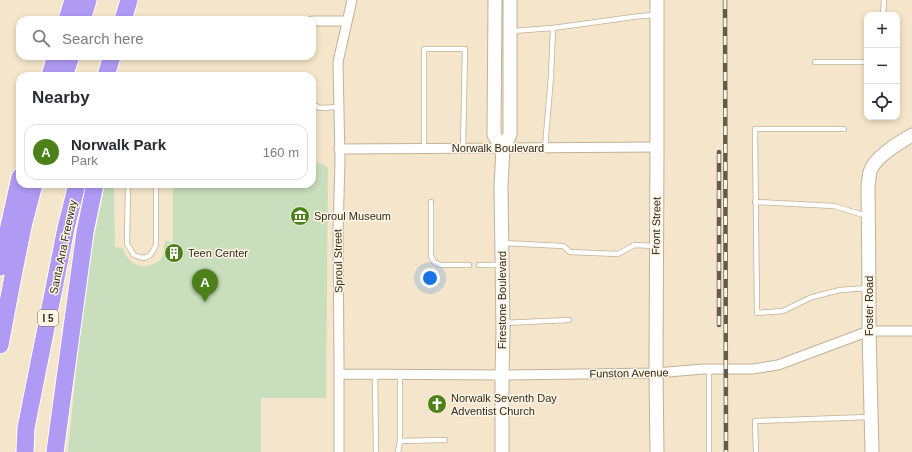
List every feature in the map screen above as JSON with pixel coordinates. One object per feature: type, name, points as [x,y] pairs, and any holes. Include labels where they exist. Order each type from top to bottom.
[{"type":"highway","points":[[68,16],[73,0]]},
{"type":"highway","points":[[83,16],[88,0]]},
{"type":"highway","points":[[124,16],[129,0]]},
{"type":"highway","points":[[129,16],[132,0]]},
{"type":"highway","points":[[51,72],[55,60]]},
{"type":"highway","points":[[65,72],[70,60]]},
{"type":"highway","points":[[107,72],[111,60]]},
{"type":"highway","points":[[118,72],[120,60]]},
{"type":"highway","points":[[0,267],[17,188]]},
{"type":"highway","points":[[0,345],[24,222],[33,188]]},
{"type":"highway","name":"Santa Ana Freeway","points":[[25,452],[28,421],[66,228],[76,188]]},
{"type":"highway","points":[[55,452],[85,232],[94,188]]},
{"type":"street","name":"Sproul Street","points":[[339,452],[338,62],[352,0]]},
{"type":"street","name":"Firestone Boulevard","points":[[495,0],[494,135],[503,148]]},
{"type":"street","name":"Firestone Boulevard","points":[[502,452],[502,187],[503,148],[510,135],[510,0]]},
{"type":"street","name":"Front Street","points":[[657,0],[657,452]]},
{"type":"street","points":[[316,21],[347,21]]},
{"type":"street","name":"Foster Road","points":[[872,452],[868,331],[868,185],[870,171],[876,161],[890,149],[912,135]]},
{"type":"street","name":"Norwalk Boulevard","points":[[339,149],[657,147]]},
{"type":"street","name":"Funston Avenue","points":[[339,374],[502,375],[656,373],[753,369],[778,365],[868,331],[912,331]]},
{"type":"lane","points":[[883,12],[884,0]]},
{"type":"lane","points":[[510,31],[553,28],[657,15]]},
{"type":"lane","points":[[545,148],[553,28]]},
{"type":"lane","points":[[424,149],[424,49],[465,49],[464,148]]},
{"type":"lane","points":[[815,62],[864,62]]},
{"type":"lane","points":[[316,106],[320,108],[338,108]]},
{"type":"lane","points":[[844,130],[755,129],[757,313],[783,311],[812,297],[840,290],[869,288]]},
{"type":"lane","points":[[128,188],[127,244],[134,255],[145,258],[150,255],[156,245],[156,188]]},
{"type":"lane","points":[[431,202],[431,256],[434,262],[440,265],[468,265]]},
{"type":"lane","points":[[755,202],[834,206],[868,216]]},
{"type":"lane","points":[[502,243],[563,246],[570,252],[618,254],[634,245],[656,246]]},
{"type":"lane","points":[[479,265],[502,265]]},
{"type":"lane","points":[[503,323],[569,320]]},
{"type":"lane","points":[[709,370],[709,452]]},
{"type":"lane","points":[[375,374],[376,452]]},
{"type":"lane","points":[[398,452],[400,441],[400,374]]},
{"type":"lane","points":[[756,452],[755,421],[871,417]]},
{"type":"lane","points":[[400,441],[445,440]]},
{"type":"green space","points":[[316,163],[323,164],[328,168],[326,398],[261,398],[261,452],[68,452],[87,277],[104,188],[114,188],[115,247],[123,248],[126,256],[132,262],[139,266],[154,264],[160,261],[163,254],[165,241],[173,242],[173,188],[316,188]]},
{"type":"railway","points":[[725,0],[726,452]]},
{"type":"railway","points":[[719,152],[719,325]]},
{"type":"place","name":"Sproul Museum","points":[[300,216]]},
{"type":"place","name":"Teen Center","points":[[174,253]]},
{"type":"place","name":"Norwalk Park","points":[[205,302]]},
{"type":"place","name":"Norwalk Seventh Day Adventist Church","points":[[437,404]]}]
